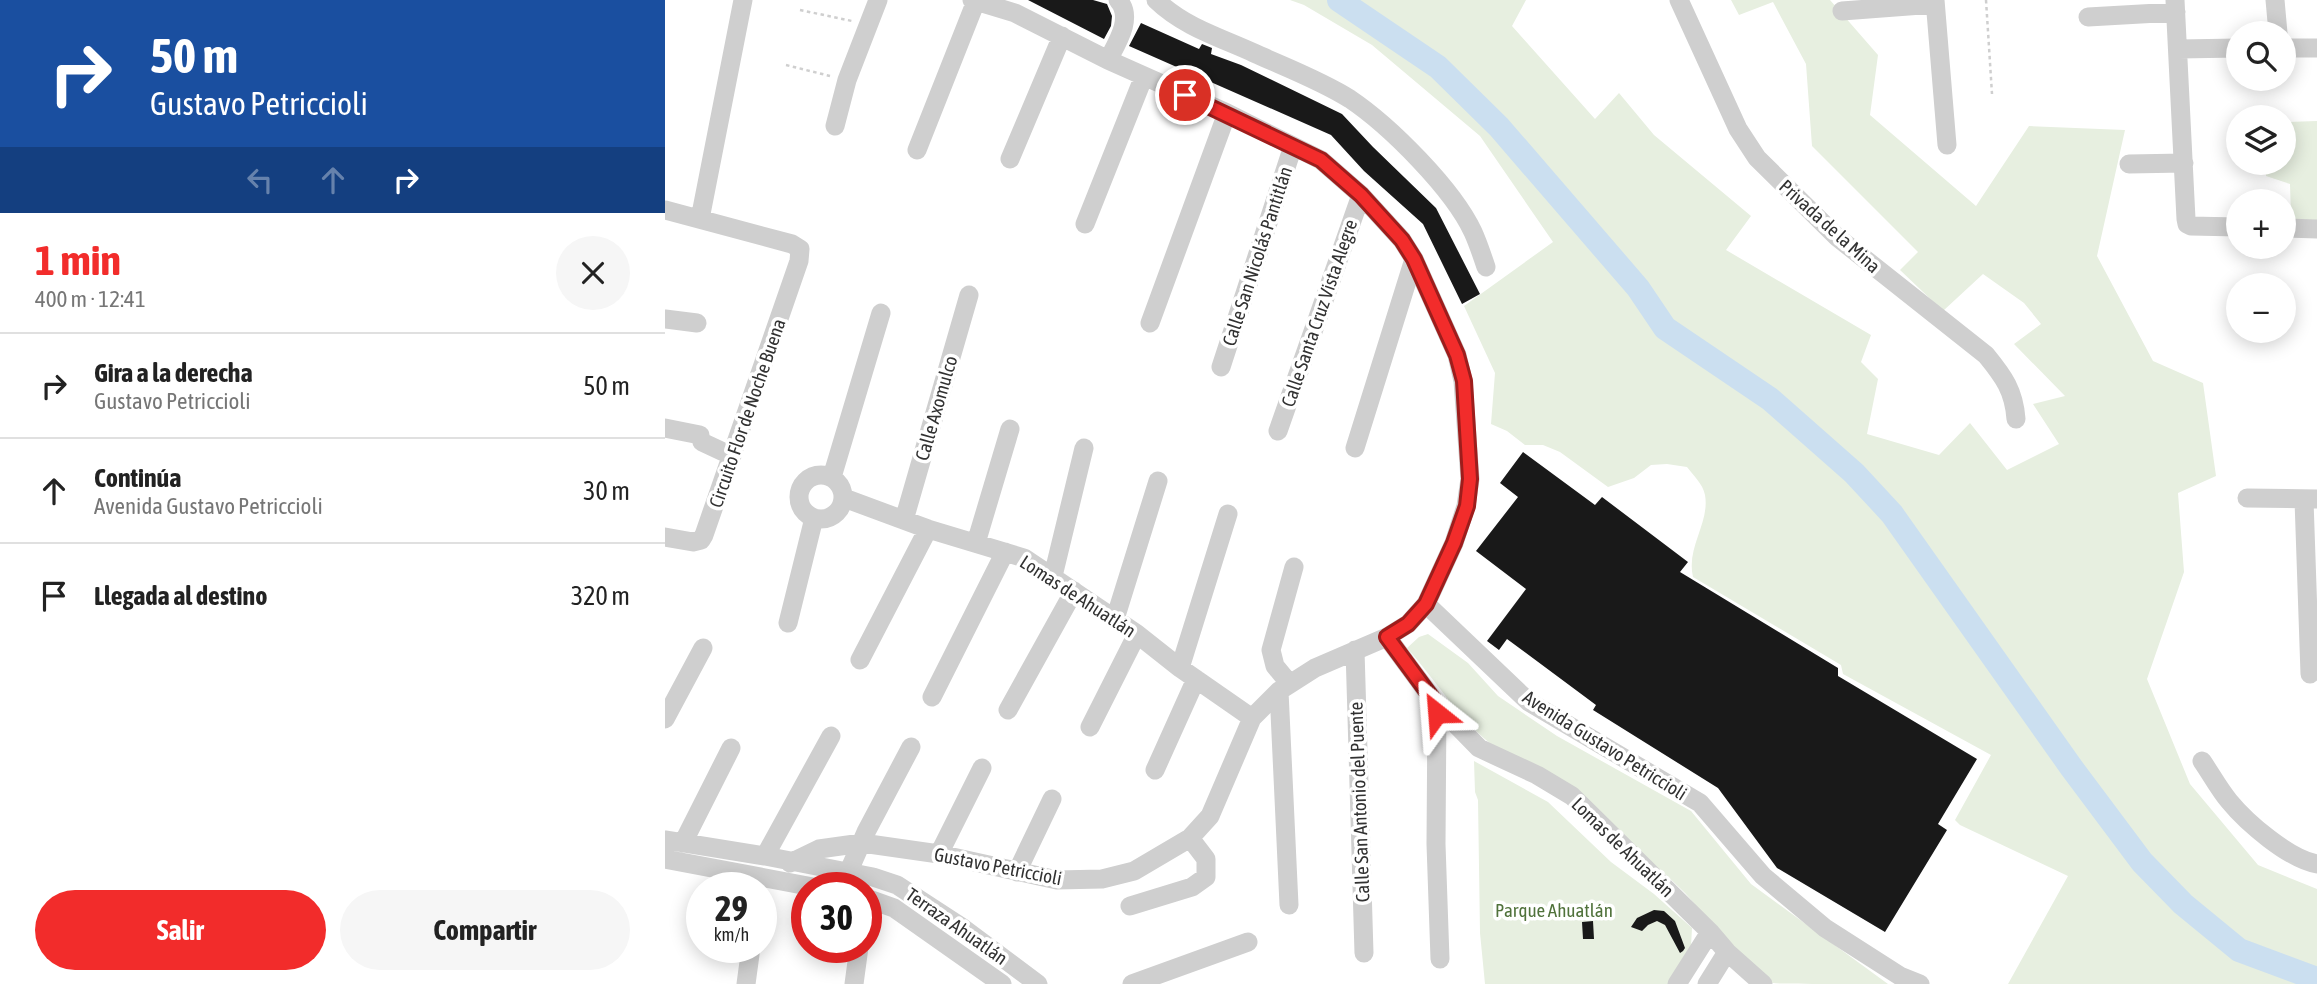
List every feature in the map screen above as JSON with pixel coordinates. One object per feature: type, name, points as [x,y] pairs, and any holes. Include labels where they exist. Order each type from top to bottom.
[{"type":"street","points":[[665,211],[700,219],[743,0]]},
{"type":"street","points":[[835,126],[847,80],[878,0]]},
{"type":"street","points":[[917,150],[974,0],[1015,13],[1321,160],[1361,195],[1402,240],[1414,259],[1457,355],[1464,381],[1470,479],[1467,506],[1454,543],[1426,604]]},
{"type":"street","points":[[1108,60],[1122,35],[1124,6],[1118,0]]},
{"type":"street","points":[[1156,0],[1189,25],[1247,49],[1350,99],[1393,135],[1437,180],[1472,230],[1486,267]]},
{"type":"street","name":"Privada de la Mina","points":[[1679,0],[1738,129],[1758,158],[1837,237],[1986,355],[2002,374],[2015,400],[2016,419]]},
{"type":"street","points":[[2275,0],[2277,21]]},
{"type":"street","points":[[1842,11],[1935,2],[1947,145]]},
{"type":"street","points":[[2088,17],[2176,6],[2187,224],[2226,226]]},
{"type":"street","points":[[1010,159],[1062,36]]},
{"type":"street","points":[[2179,49],[2226,48]]},
{"type":"street","points":[[2296,48],[2317,48]]},
{"type":"street","points":[[1085,224],[1144,76]]},
{"type":"street","points":[[1150,323],[1227,113]]},
{"type":"street","name":"Calle San Nicolás Pantitlán","points":[[1221,367],[1293,146]]},
{"type":"street","points":[[2129,164],[2184,163]]},
{"type":"street","name":"Calle Santa Cruz Vista Alegre","points":[[1278,431],[1361,195]]},
{"type":"street","name":"Circuito Flor de Noche Buena","points":[[665,537],[694,542],[701,540],[799,261],[800,249],[792,244],[700,219]]},
{"type":"street","points":[[2296,228],[2317,229]]},
{"type":"street","points":[[1355,447],[1414,259]]},
{"type":"street","name":"Calle Axomulco","points":[[904,520],[968,295]]},
{"type":"street","points":[[832,477],[881,313]]},
{"type":"street","points":[[665,319],[697,323]]},
{"type":"street","points":[[665,428],[698,437],[733,452]]},
{"type":"street","points":[[976,543],[1010,429]]},
{"type":"street","points":[[1053,576],[1084,448]]},
{"type":"street","points":[[820,474],[832,477],[841,486],[844,498],[839,511],[828,518],[814,518],[804,511],[799,500],[801,488],[809,478],[820,474]]},
{"type":"street","points":[[1115,620],[1159,481]]},
{"type":"street","name":"Lomas de Ahuatlán","points":[[844,498],[928,529],[1024,558],[1137,634],[1252,718]]},
{"type":"street","points":[[2247,498],[2310,500],[2310,674]]},
{"type":"street","points":[[1155,770],[1188,673],[1228,514]]},
{"type":"street","points":[[788,623],[814,518]]},
{"type":"street","points":[[860,660],[928,529]]},
{"type":"street","points":[[932,696],[1005,552]]},
{"type":"street","points":[[1289,905],[1284,687],[1271,650],[1294,567]]},
{"type":"street","points":[[1008,710],[1074,591]]},
{"type":"street","name":"Gustavo Petriccioli","points":[[790,863],[819,849],[862,843],[939,854],[1057,880],[1102,879],[1134,871],[1189,838],[1210,816],[1252,718],[1284,687],[1315,668],[1387,637],[1408,624],[1426,604]]},
{"type":"street","name":"Avenida Gustavo Petriccioli","points":[[1426,604],[1529,702],[1700,803],[1763,876],[1825,928],[1900,976],[1920,984]]},
{"type":"street","points":[[1090,727],[1137,634]]},
{"type":"street","name":"Lomas de Ahuatlán","points":[[1387,637],[1437,705],[1479,748],[1537,775],[1572,796],[1727,952],[1763,984]]},
{"type":"street","points":[[665,719],[703,648]]},
{"type":"street","name":"Calle San Antonio del Puente","points":[[1355,650],[1364,953]]},
{"type":"street","points":[[1437,705],[1436,844],[1440,960]]},
{"type":"street","points":[[765,856],[831,736]]},
{"type":"street","points":[[848,872],[911,747]]},
{"type":"street","points":[[674,841],[731,748]]},
{"type":"street","points":[[2202,761],[2230,803],[2276,844],[2303,861],[2317,864]]},
{"type":"street","points":[[939,854],[982,768]]},
{"type":"street","points":[[1017,872],[1052,799]]},
{"type":"street","points":[[1130,906],[1192,887],[1206,877],[1206,859],[1189,838]]},
{"type":"street","name":"Terraza Ahuatlán","points":[[674,841],[842,872]]},
{"type":"street","points":[[665,859],[719,872]]},
{"type":"street","name":"Terraza Ahuatlán","points":[[882,880],[914,895],[1038,984]]},
{"type":"street","name":"Terraza Ahuatlán","points":[[882,904],[894,908],[981,978],[1002,984]]},
{"type":"street","points":[[1677,984],[1710,932]]},
{"type":"street","points":[[1132,984],[1248,942]]},
{"type":"street","points":[[1707,984],[1727,952]]},
{"type":"street","points":[[746,984],[749,963]]},
{"type":"street","points":[[853,984],[856,963]]},
{"type":"path","points":[[1986,0],[1992,94]]},
{"type":"path","points":[[800,9],[868,24]]},
{"type":"path","points":[[786,65],[847,80]]},
{"type":"green space","points":[[1290,0],[1526,0],[1512,26],[1595,119],[1619,93],[1654,135],[1751,216],[1726,250],[1871,335],[1861,362],[1878,379],[1867,434],[1939,455],[1970,423],[2007,470],[2059,444],[2033,404],[2065,396],[2014,344],[2041,324],[2024,303],[1983,274],[1943,311],[1900,270],[1918,252],[1812,146],[1806,64],[1773,2],[1739,15],[1731,0],[1830,0],[1878,55],[1870,115],[1976,206],[2029,126],[2125,130],[2097,256],[2153,361],[2203,383],[2216,476],[2178,493],[2184,572],[2147,679],[2190,784],[2258,865],[2317,889],[2317,984],[2008,984],[2068,876],[1960,825],[1955,820],[1991,755],[1843,674],[1841,665],[1693,577],[1693,555],[1706,505],[1702,487],[1687,467],[1651,465],[1634,478],[1608,487],[1560,452],[1543,445],[1525,445],[1507,431],[1491,424],[1495,373],[1464,306],[1553,242],[1480,136],[1372,45],[1304,5]]},
{"type":"green space","points":[[2317,121],[2317,228],[2299,228],[2296,224],[2296,189],[2290,189],[2290,184],[2266,176],[2296,175],[2296,122]]},
{"type":"green space","points":[[1428,634],[1468,663],[1498,696],[1557,736],[1691,811],[1751,884],[1888,984],[1767,983],[1756,976],[1734,955],[1694,903],[1663,872],[1479,734],[1407,648],[1419,637]]},
{"type":"green space","name":"Parque Ahuatlán","points":[[1474,761],[1548,802],[1611,862],[1654,894],[1692,928],[1691,946],[1673,984],[1485,984],[1480,933],[1478,800],[1475,792]]},
{"type":"building","points":[[1028,0],[1093,0],[1107,4],[1112,16],[1111,26],[1104,39]]},
{"type":"building","points":[[1141,23],[1199,49],[1202,44],[1212,48],[1211,54],[1241,65],[1342,114],[1436,208],[1480,294],[1462,304],[1423,224],[1364,171],[1331,135],[1129,46]]},
{"type":"building","points":[[1523,452],[1595,505],[1602,497],[1688,562],[1680,572],[1838,668],[1838,676],[1977,759],[1938,824],[1947,830],[1885,932],[1777,868],[1718,788],[1593,710],[1596,705],[1507,639],[1499,650],[1487,641],[1526,589],[1476,551],[1518,497],[1500,483]]},
{"type":"building","points":[[1654,910],[1664,911],[1675,921],[1685,948],[1680,953],[1665,925],[1657,921],[1642,931],[1631,927],[1637,918]]},
{"type":"building","points":[[1593,921],[1594,939],[1583,939],[1582,922]]},
{"type":"waterway","points":[[1339,0],[1438,67],[1499,127],[1638,288],[1665,328],[1770,399],[1854,473],[1892,514],[2071,767],[2142,862],[2183,904],[2239,950],[2317,979]]},
{"type":"route","points":[[1185,95],[1321,160],[1361,195],[1402,240],[1414,259],[1457,355],[1464,381],[1470,479],[1467,506],[1454,543],[1426,604],[1408,624],[1387,637],[1437,705],[1437,713]]}]
